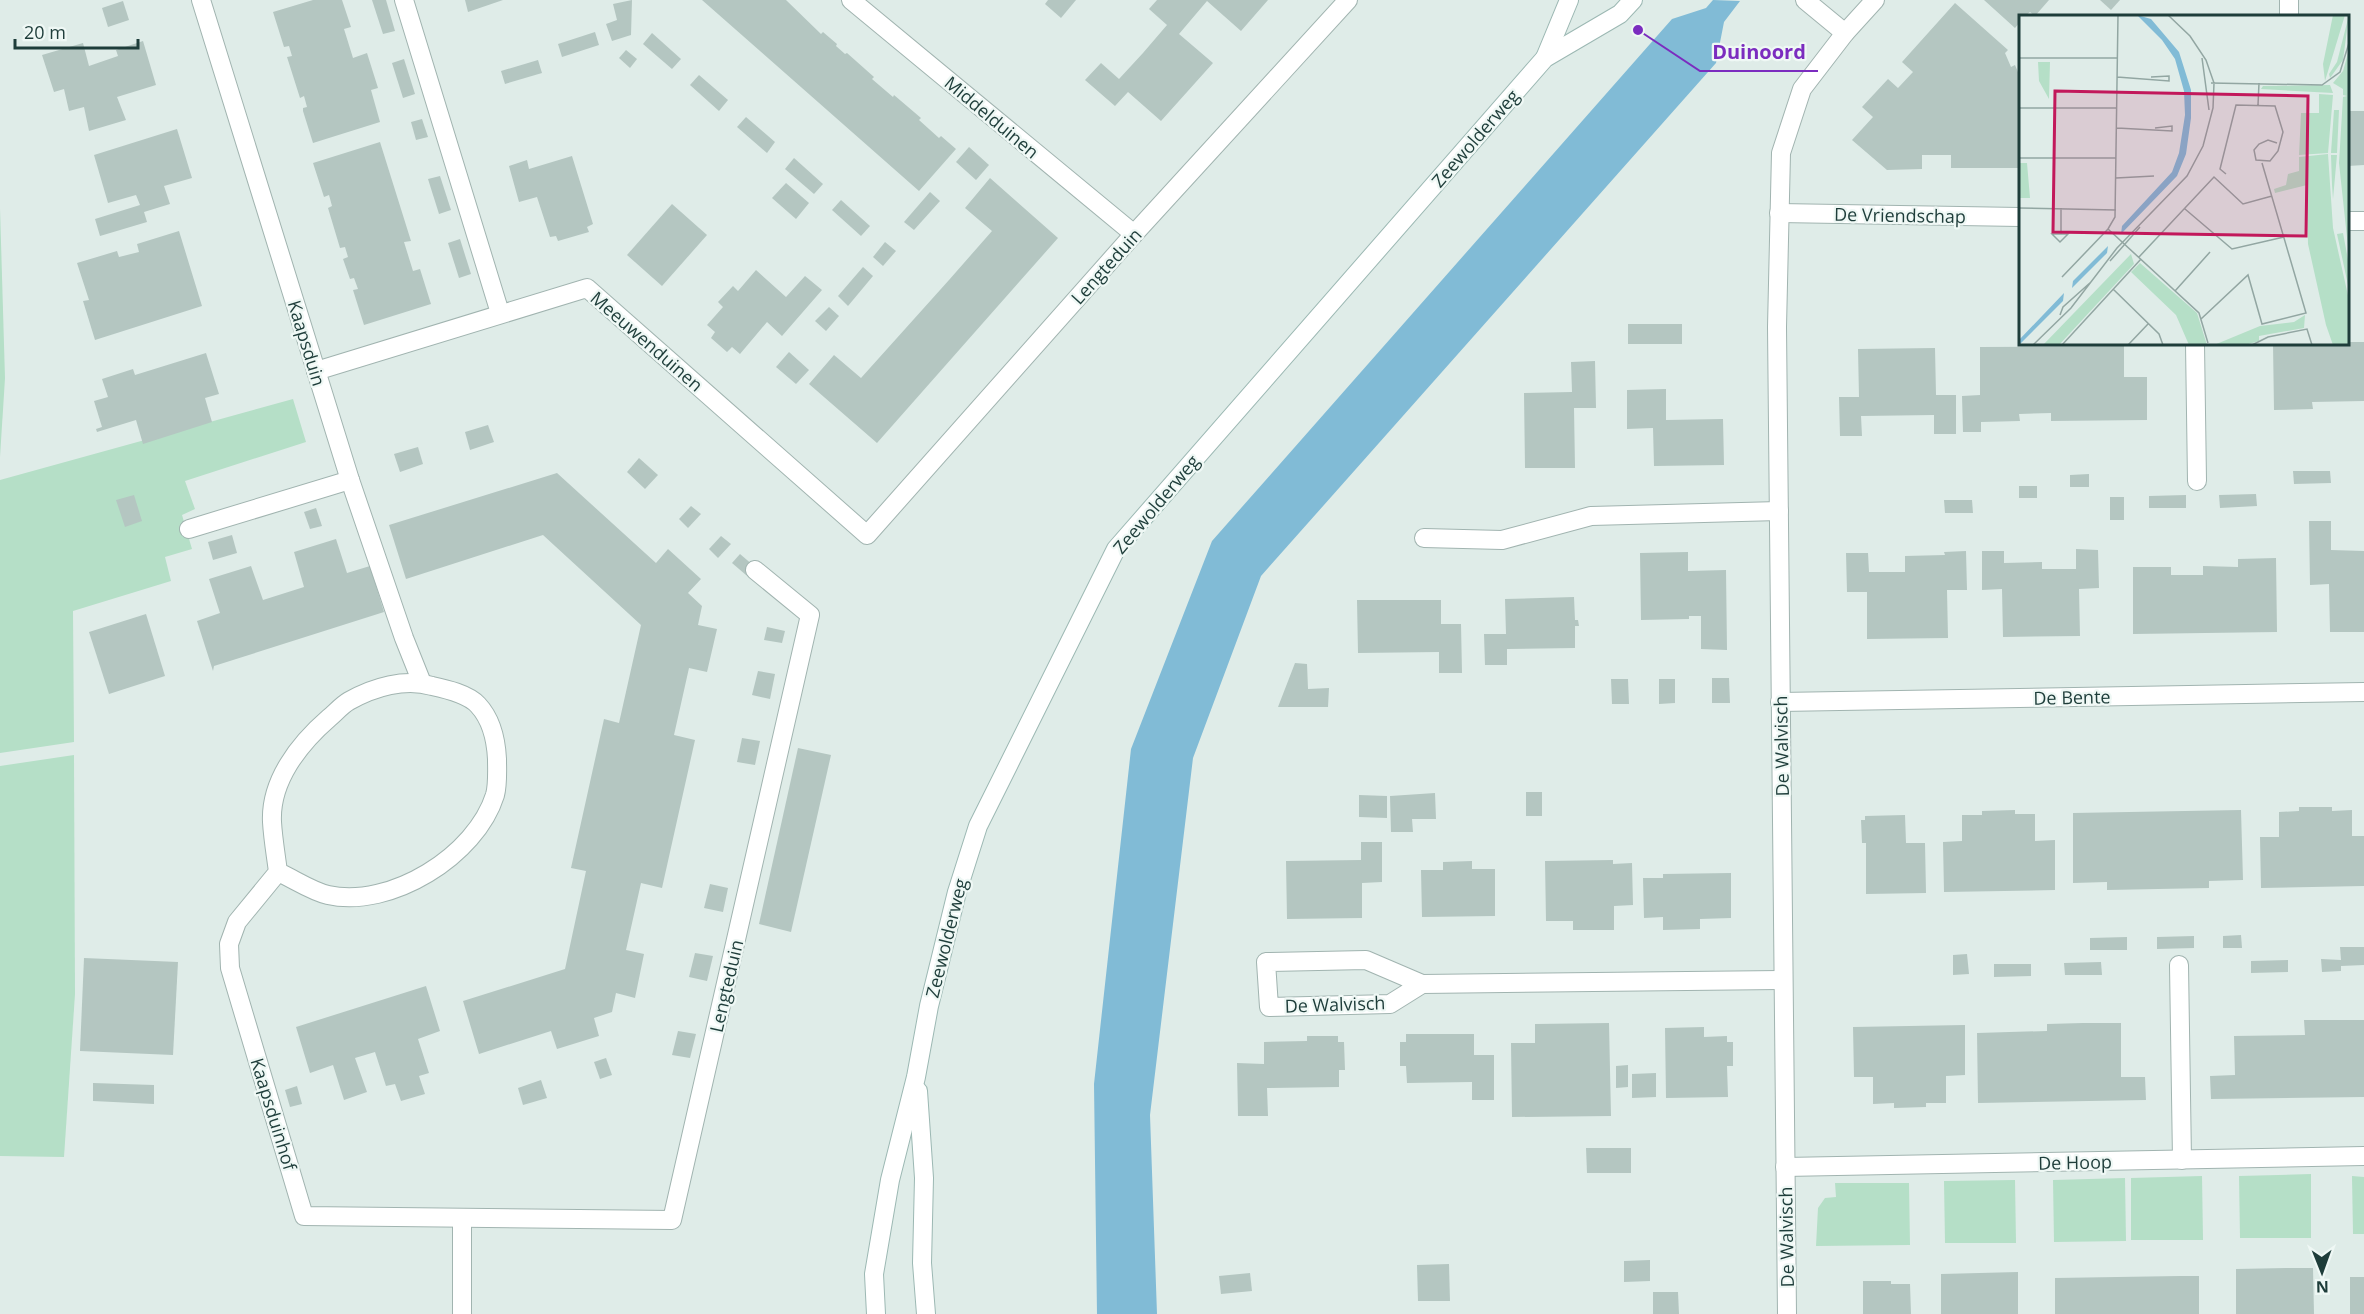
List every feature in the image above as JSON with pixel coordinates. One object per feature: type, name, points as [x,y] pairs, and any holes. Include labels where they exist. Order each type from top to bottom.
[{"type":"street","name":"Kaapsduin","points":[[201,0],[350,480],[404,638],[422,683]]},
{"type":"street","points":[[404,0],[500,313]]},
{"type":"street","name":"Middelduinen","points":[[850,0],[1134,234]]},
{"type":"street","name":"Lengteduin","points":[[867,535],[1134,234],[1348,0]]},
{"type":"street","name":"Zeewolderweg","points":[[1545,58],[1569,0]]},
{"type":"street","name":"Zeewolderweg","points":[[876,1314],[874,1274],[890,1180],[916,1077],[929,1006],[954,903],[978,826],[1116,549],[1545,58],[1620,14],[1633,0]]},
{"type":"street","points":[[1805,0],[1845,33]]},
{"type":"street","name":"De Walvisch","points":[[1787,1314],[1779,511],[1781,153],[1802,89],[1845,33],[1875,0]]},
{"type":"street","name":"De Vriendschap","points":[[1779,213],[2019,218]]},
{"type":"street","name":"Meeuwenduinen","points":[[316,371],[587,288],[867,535]]},
{"type":"street","points":[[2195,345],[2197,481]]},
{"type":"street","points":[[189,529],[350,480]]},
{"type":"street","points":[[1424,538],[1502,540],[1591,516],[1779,511]]},
{"type":"street","name":"Lengteduin","points":[[462,1218],[672,1220],[810,615],[755,570]]},
{"type":"street","points":[[422,683],[450,690],[477,703],[493,728],[496,747],[495,795],[485,816],[470,836],[449,857],[411,884],[371,897],[328,894],[278,872],[272,821],[274,795],[288,766],[307,738],[348,701],[391,684],[422,683]]},
{"type":"street","name":"De Bente","points":[[1780,702],[2364,692]]},
{"type":"street","name":"Kaapsduinhof","points":[[278,872],[237,922],[229,944],[230,968],[304,1216],[462,1218]]},
{"type":"street","name":"De Walvisch","points":[[1422,984],[1390,1004],[1269,1006],[1266,962],[1366,960],[1422,984],[1783,980]]},
{"type":"street","points":[[2179,965],[2182,1160]]},
{"type":"street","name":"Zeewolderweg","points":[[916,1077],[924,1178],[922,1263],[926,1314]]},
{"type":"street","name":"De Hoop","points":[[1785,1167],[2364,1156]]},
{"type":"street","points":[[462,1218],[462,1314]]},
{"type":"green space","points":[[0,208],[5,378],[0,457]]},
{"type":"green space","points":[[293,399],[306,442],[185,481],[195,509],[182,515],[192,549],[165,557],[171,581],[73,611],[74,742],[0,753],[0,480]]},
{"type":"green space","points":[[74,755],[75,994],[64,1157],[0,1156],[0,766]]},
{"type":"green space","points":[[2311,1174],[2311,1238],[2240,1238],[2239,1176]]},
{"type":"green space","points":[[2202,1176],[2203,1240],[2131,1240],[2131,1178]]},
{"type":"green space","points":[[2352,1176],[2364,1177],[2364,1234],[2353,1234]]},
{"type":"green space","points":[[2125,1178],[2126,1241],[2054,1242],[2053,1180]]},
{"type":"green space","points":[[2015,1180],[2016,1243],[1945,1243],[1944,1181]]},
{"type":"green space","points":[[1835,1183],[1909,1183],[1910,1245],[1816,1246],[1818,1208],[1825,1198],[1836,1197]]},
{"type":"water","points":[[1713,0],[1740,1],[1724,22],[1716,63],[1261,576],[1193,758],[1150,1115],[1157,1314],[1097,1314],[1094,1084],[1131,749],[1212,541],[1672,19],[1706,8]]},
{"type":"building","points":[[313,0],[342,0],[351,27],[344,29],[353,58],[367,53],[378,88],[371,90],[380,122],[313,143],[303,111],[303,108],[307,107],[304,96],[300,98],[287,57],[292,56],[289,46],[284,47],[273,12]]},
{"type":"building","points":[[372,0],[386,0],[395,31],[383,34]]},
{"type":"building","points":[[465,0],[503,0],[468,12]]},
{"type":"building","points":[[632,0],[631,35],[612,41],[606,24],[617,20],[613,4]]},
{"type":"building","points":[[702,0],[786,0],[821,34],[823,32],[845,54],[847,53],[874,77],[872,79],[921,118],[919,120],[939,138],[941,136],[956,149],[919,191]]},
{"type":"building","points":[[1048,0],[1076,0],[1061,18],[1045,4]]},
{"type":"building","points":[[1157,0],[1268,0],[1241,31],[1207,1],[1179,34],[1213,63],[1161,121],[1128,92],[1115,106],[1085,80],[1101,63],[1119,79],[1143,53],[1167,25],[1149,9]]},
{"type":"building","points":[[1984,0],[2049,0],[2036,15],[2030,12],[2026,15],[2019,15],[2019,23],[2015,28]]},
{"type":"building","points":[[2100,0],[2120,0],[2111,10]]},
{"type":"building","points":[[123,1],[129,20],[108,27],[102,8]]},
{"type":"building","points":[[1955,3],[2008,50],[2005,53],[2011,67],[2015,65],[2019,75],[2019,168],[1951,168],[1951,155],[1922,155],[1922,169],[1887,170],[1852,140],[1873,117],[1862,107],[1888,79],[1898,88],[1913,72],[1902,62]]},
{"type":"building","points":[[595,32],[599,45],[562,57],[558,44]]},
{"type":"building","points":[[652,33],[681,59],[672,69],[643,44]]},
{"type":"building","points":[[143,41],[156,85],[117,97],[126,120],[89,131],[84,107],[69,111],[64,89],[54,92],[42,55],[83,43],[89,66],[118,56],[116,50]]},
{"type":"building","points":[[626,50],[637,59],[630,68],[619,58]]},
{"type":"building","points":[[404,59],[415,94],[403,98],[392,63]]},
{"type":"building","points":[[538,60],[542,73],[505,84],[501,71]]},
{"type":"building","points":[[699,75],[728,100],[719,111],[690,85]]},
{"type":"building","points":[[2349,111],[2364,111],[2364,165],[2349,166]]},
{"type":"building","points":[[746,117],[775,142],[767,153],[737,127]]},
{"type":"building","points":[[422,119],[428,137],[416,140],[411,122]]},
{"type":"building","points":[[177,129],[192,178],[164,186],[170,204],[144,212],[147,222],[100,236],[95,219],[140,205],[136,195],[108,203],[94,155]]},
{"type":"building","points":[[380,142],[411,241],[404,242],[413,271],[420,269],[431,304],[364,325],[353,290],[358,289],[354,278],[350,279],[343,259],[348,257],[345,247],[340,248],[328,208],[332,206],[329,195],[324,197],[313,163]]},
{"type":"building","points":[[969,147],[989,165],[976,180],[956,162]]},
{"type":"building","points":[[572,156],[593,224],[587,227],[589,232],[558,241],[556,236],[550,237],[537,197],[519,202],[509,166],[527,160],[529,169]]},
{"type":"building","points":[[794,158],[823,184],[814,194],[785,169]]},
{"type":"building","points":[[440,176],[451,210],[439,214],[428,179]]},
{"type":"building","points":[[990,178],[1058,238],[877,443],[809,384],[834,355],[861,378],[949,280],[992,231],[965,208]]},
{"type":"building","points":[[786,183],[809,203],[796,219],[772,198]]},
{"type":"building","points":[[930,192],[940,201],[914,230],[904,222]]},
{"type":"building","points":[[841,200],[870,226],[861,236],[832,210]]},
{"type":"building","points":[[672,204],[707,235],[662,286],[627,255]]},
{"type":"building","points":[[179,231],[202,306],[95,340],[83,301],[89,300],[77,263],[117,251],[119,257],[139,252],[137,244]]},
{"type":"building","points":[[460,239],[471,274],[459,278],[448,243]]},
{"type":"building","points":[[885,242],[896,251],[883,266],[873,257]]},
{"type":"building","points":[[863,267],[873,276],[848,306],[838,296]]},
{"type":"building","points":[[756,270],[786,297],[805,276],[822,290],[782,336],[767,322],[740,354],[732,347],[727,352],[711,338],[715,332],[707,325],[723,307],[718,302],[733,286],[738,291]]},
{"type":"building","points":[[829,307],[839,316],[826,331],[815,321]]},
{"type":"building","points":[[1628,324],[1682,324],[1682,344],[1628,344]]},
{"type":"building","points":[[2349,342],[2364,342],[2364,401],[2312,402],[2313,409],[2274,410],[2273,345],[2349,345]]},
{"type":"building","points":[[2124,346],[2124,377],[2147,377],[2147,420],[2051,421],[2051,413],[2019,414],[2020,421],[1981,422],[1981,432],[1963,432],[1962,396],[1980,395],[1980,347]]},
{"type":"building","points":[[1935,348],[1936,395],[1956,395],[1956,434],[1934,434],[1934,415],[1861,416],[1862,436],[1840,436],[1839,397],[1859,397],[1858,349]]},
{"type":"building","points":[[789,352],[809,370],[796,384],[776,367]]},
{"type":"building","points":[[206,353],[219,394],[205,398],[212,422],[143,444],[136,420],[97,432],[96,429],[102,427],[94,401],[108,397],[102,379],[133,369],[135,375]]},
{"type":"building","points":[[1595,361],[1596,408],[1574,408],[1575,468],[1525,468],[1524,393],[1572,392],[1571,362]]},
{"type":"building","points":[[1666,389],[1666,420],[1723,419],[1724,465],[1654,466],[1653,428],[1627,429],[1627,390]]},
{"type":"building","points":[[488,425],[494,442],[470,450],[465,432]]},
{"type":"building","points":[[418,447],[423,464],[400,472],[394,454]]},
{"type":"building","points":[[639,458],[658,475],[645,489],[627,472]]},
{"type":"building","points":[[2293,471],[2330,471],[2331,483],[2294,484]]},
{"type":"building","points":[[557,473],[656,563],[668,549],[701,579],[688,593],[702,606],[698,625],[717,629],[707,672],[689,668],[674,735],[695,740],[662,888],[641,883],[626,950],[644,954],[635,998],[616,993],[612,1012],[594,1018],[599,1036],[557,1049],[551,1031],[479,1054],[463,1001],[565,969],[586,871],[571,868],[604,719],[619,723],[641,625],[543,535],[406,579],[389,525]]},
{"type":"building","points":[[2089,474],[2089,487],[2070,487],[2070,475]]},
{"type":"building","points":[[2019,486],[2037,486],[2037,498],[2019,498]]},
{"type":"building","points":[[2256,494],[2257,506],[2220,508],[2219,495]]},
{"type":"building","points":[[134,495],[142,521],[125,527],[116,500]]},
{"type":"building","points":[[2186,495],[2186,508],[2149,508],[2149,496]]},
{"type":"building","points":[[2110,497],[2124,497],[2124,520],[2110,520]]},
{"type":"building","points":[[1944,500],[1972,500],[1973,513],[1945,513]]},
{"type":"building","points":[[691,506],[701,514],[688,528],[679,519]]},
{"type":"building","points":[[316,508],[322,526],[310,529],[304,512]]},
{"type":"building","points":[[2309,521],[2331,521],[2331,550],[2364,551],[2364,632],[2330,632],[2329,584],[2310,585]]},
{"type":"building","points":[[232,535],[237,553],[213,560],[208,542]]},
{"type":"building","points":[[721,536],[731,544],[718,558],[709,549]]},
{"type":"building","points":[[336,539],[347,573],[370,566],[384,612],[214,666],[213,671],[197,621],[220,613],[209,579],[251,566],[263,600],[304,587],[294,552]]},
{"type":"building","points":[[2076,549],[2098,550],[2099,588],[2079,589],[2080,636],[2003,637],[2002,589],[1982,590],[1982,551],[2004,551],[2004,563],[2042,562],[2042,569],[2076,569]]},
{"type":"building","points":[[1966,551],[1967,590],[1947,590],[1948,638],[1867,639],[1867,592],[1847,592],[1846,553],[1868,553],[1869,572],[1905,572],[1905,556],[1945,555],[1944,552]]},
{"type":"building","points":[[1688,552],[1688,571],[1726,570],[1727,650],[1701,649],[1701,616],[1689,616],[1689,619],[1641,620],[1640,553]]},
{"type":"building","points":[[740,554],[754,566],[746,575],[732,563]]},
{"type":"building","points":[[2276,558],[2277,632],[2133,634],[2133,567],[2171,567],[2171,575],[2203,575],[2203,566],[2238,567],[2238,559]]},
{"type":"building","points":[[1574,597],[1575,620],[1578,620],[1579,626],[1575,626],[1575,648],[1507,649],[1507,665],[1485,665],[1484,634],[1506,634],[1505,599]]},
{"type":"building","points":[[1357,600],[1441,600],[1441,624],[1461,624],[1462,673],[1439,673],[1439,652],[1358,653]]},
{"type":"building","points":[[146,614],[165,676],[109,694],[89,632]]},
{"type":"building","points":[[767,627],[785,631],[782,643],[764,640]]},
{"type":"building","points":[[1295,663],[1307,664],[1308,689],[1329,688],[1328,707],[1278,707]]},
{"type":"building","points":[[758,671],[775,674],[770,699],[752,695]]},
{"type":"building","points":[[1712,678],[1729,678],[1730,703],[1712,703]]},
{"type":"building","points":[[1611,679],[1628,679],[1629,704],[1612,704]]},
{"type":"building","points":[[1659,679],[1675,679],[1675,703],[1659,704]]},
{"type":"building","points":[[742,738],[760,741],[755,765],[737,762]]},
{"type":"building","points":[[798,748],[831,755],[791,932],[759,924]]},
{"type":"building","points":[[1526,792],[1542,792],[1542,816],[1526,816]]},
{"type":"building","points":[[1435,793],[1436,819],[1412,819],[1413,832],[1391,832],[1390,796]]},
{"type":"building","points":[[1359,795],[1387,796],[1387,818],[1359,817]]},
{"type":"building","points":[[2299,807],[2332,807],[2332,811],[2352,810],[2352,836],[2364,836],[2364,886],[2261,888],[2260,837],[2279,837],[2279,812],[2299,811]]},
{"type":"building","points":[[2015,810],[2015,814],[2035,814],[2035,841],[2055,840],[2055,890],[1944,892],[1943,842],[1962,841],[1962,815],[1982,815],[1982,811]]},
{"type":"building","points":[[2241,810],[2243,880],[2209,881],[2209,888],[2107,890],[2107,882],[2073,883],[2073,813]]},
{"type":"building","points":[[1905,815],[1906,843],[1925,843],[1926,893],[1866,894],[1866,843],[1862,843],[1861,820],[1865,820],[1865,816]]},
{"type":"building","points":[[1361,842],[1382,842],[1382,882],[1362,883],[1362,918],[1287,919],[1286,861],[1361,860]]},
{"type":"building","points":[[1613,860],[1613,864],[1632,863],[1633,905],[1614,906],[1614,930],[1573,930],[1573,921],[1546,921],[1545,861]]},
{"type":"building","points":[[1472,861],[1472,869],[1495,869],[1495,916],[1422,917],[1421,870],[1443,870],[1443,862]]},
{"type":"building","points":[[1731,873],[1731,918],[1700,919],[1700,929],[1663,930],[1663,917],[1644,918],[1643,878],[1663,878],[1663,874]]},
{"type":"building","points":[[710,884],[728,888],[723,912],[704,908]]},
{"type":"building","points":[[2241,935],[2242,948],[2223,948],[2223,936]]},
{"type":"building","points":[[2194,936],[2194,948],[2157,949],[2157,937]]},
{"type":"building","points":[[2127,937],[2127,950],[2090,950],[2090,938]]},
{"type":"building","points":[[2340,947],[2364,947],[2364,965],[2341,966],[2341,971],[2322,972],[2321,959],[2341,960]]},
{"type":"building","points":[[695,953],[713,956],[707,981],[689,977]]},
{"type":"building","points":[[1967,954],[1969,974],[1953,975],[1953,955]]},
{"type":"building","points":[[84,958],[178,962],[173,1055],[80,1051]]},
{"type":"building","points":[[2288,960],[2288,972],[2251,973],[2251,961]]},
{"type":"building","points":[[2101,962],[2102,975],[2065,975],[2064,963]]},
{"type":"building","points":[[1994,964],[2031,964],[2031,976],[1994,977]]},
{"type":"building","points":[[426,986],[440,1031],[418,1039],[429,1073],[419,1076],[425,1094],[401,1101],[395,1084],[386,1086],[375,1052],[355,1058],[367,1092],[344,1100],[333,1065],[310,1073],[296,1027]]},
{"type":"building","points":[[2304,1020],[2364,1020],[2364,1097],[2211,1099],[2210,1076],[2235,1075],[2234,1036],[2305,1035]]},
{"type":"building","points":[[1609,1023],[1611,1116],[1512,1117],[1511,1043],[1535,1043],[1535,1024]]},
{"type":"building","points":[[2121,1023],[2121,1077],[2145,1077],[2146,1100],[1978,1103],[1977,1033],[2047,1031],[2047,1024]]},
{"type":"building","points":[[1965,1025],[1965,1075],[1946,1076],[1946,1103],[1926,1103],[1926,1107],[1894,1108],[1894,1103],[1873,1104],[1873,1077],[1854,1077],[1853,1027]]},
{"type":"building","points":[[1704,1027],[1704,1037],[1727,1036],[1727,1042],[1733,1042],[1733,1066],[1727,1066],[1728,1097],[1666,1098],[1665,1028]]},
{"type":"building","points":[[678,1031],[696,1034],[690,1058],[672,1055]]},
{"type":"building","points":[[1406,1034],[1474,1034],[1474,1055],[1494,1055],[1494,1100],[1472,1100],[1472,1082],[1407,1083],[1406,1066],[1400,1066],[1400,1042],[1406,1042]]},
{"type":"building","points":[[1307,1036],[1338,1036],[1338,1042],[1344,1042],[1345,1070],[1339,1070],[1339,1087],[1267,1088],[1268,1116],[1238,1116],[1237,1063],[1264,1064],[1264,1042],[1307,1041]]},
{"type":"building","points":[[606,1058],[612,1075],[600,1079],[594,1062]]},
{"type":"building","points":[[1628,1065],[1628,1087],[1616,1088],[1616,1066]]},
{"type":"building","points":[[1656,1073],[1656,1097],[1632,1098],[1632,1074]]},
{"type":"building","points":[[541,1080],[547,1098],[523,1105],[518,1088]]},
{"type":"building","points":[[93,1083],[154,1085],[154,1104],[93,1101]]},
{"type":"building","points":[[297,1086],[302,1104],[290,1107],[285,1090]]},
{"type":"building","points":[[1586,1148],[1631,1148],[1631,1173],[1587,1173]]},
{"type":"building","points":[[1650,1260],[1650,1281],[1624,1282],[1624,1261]]},
{"type":"building","points":[[1449,1264],[1450,1301],[1418,1301],[1417,1265]]},
{"type":"building","points":[[2313,1268],[2314,1314],[2236,1314],[2236,1269]]},
{"type":"building","points":[[2018,1272],[2018,1314],[1941,1314],[1941,1274]]},
{"type":"building","points":[[1250,1273],[1252,1291],[1221,1294],[1219,1276]]},
{"type":"building","points":[[2199,1276],[2199,1314],[2055,1314],[2055,1278]]},
{"type":"building","points":[[2350,1277],[2364,1277],[2364,1314],[2350,1314]]},
{"type":"building","points":[[1863,1281],[1910,1284],[1911,1314],[1863,1314]]},
{"type":"building","points":[[1653,1292],[1678,1292],[1679,1314],[1653,1314]]},
{"type":"place","name":"Duinoord","points":[[1638,30]]}]
